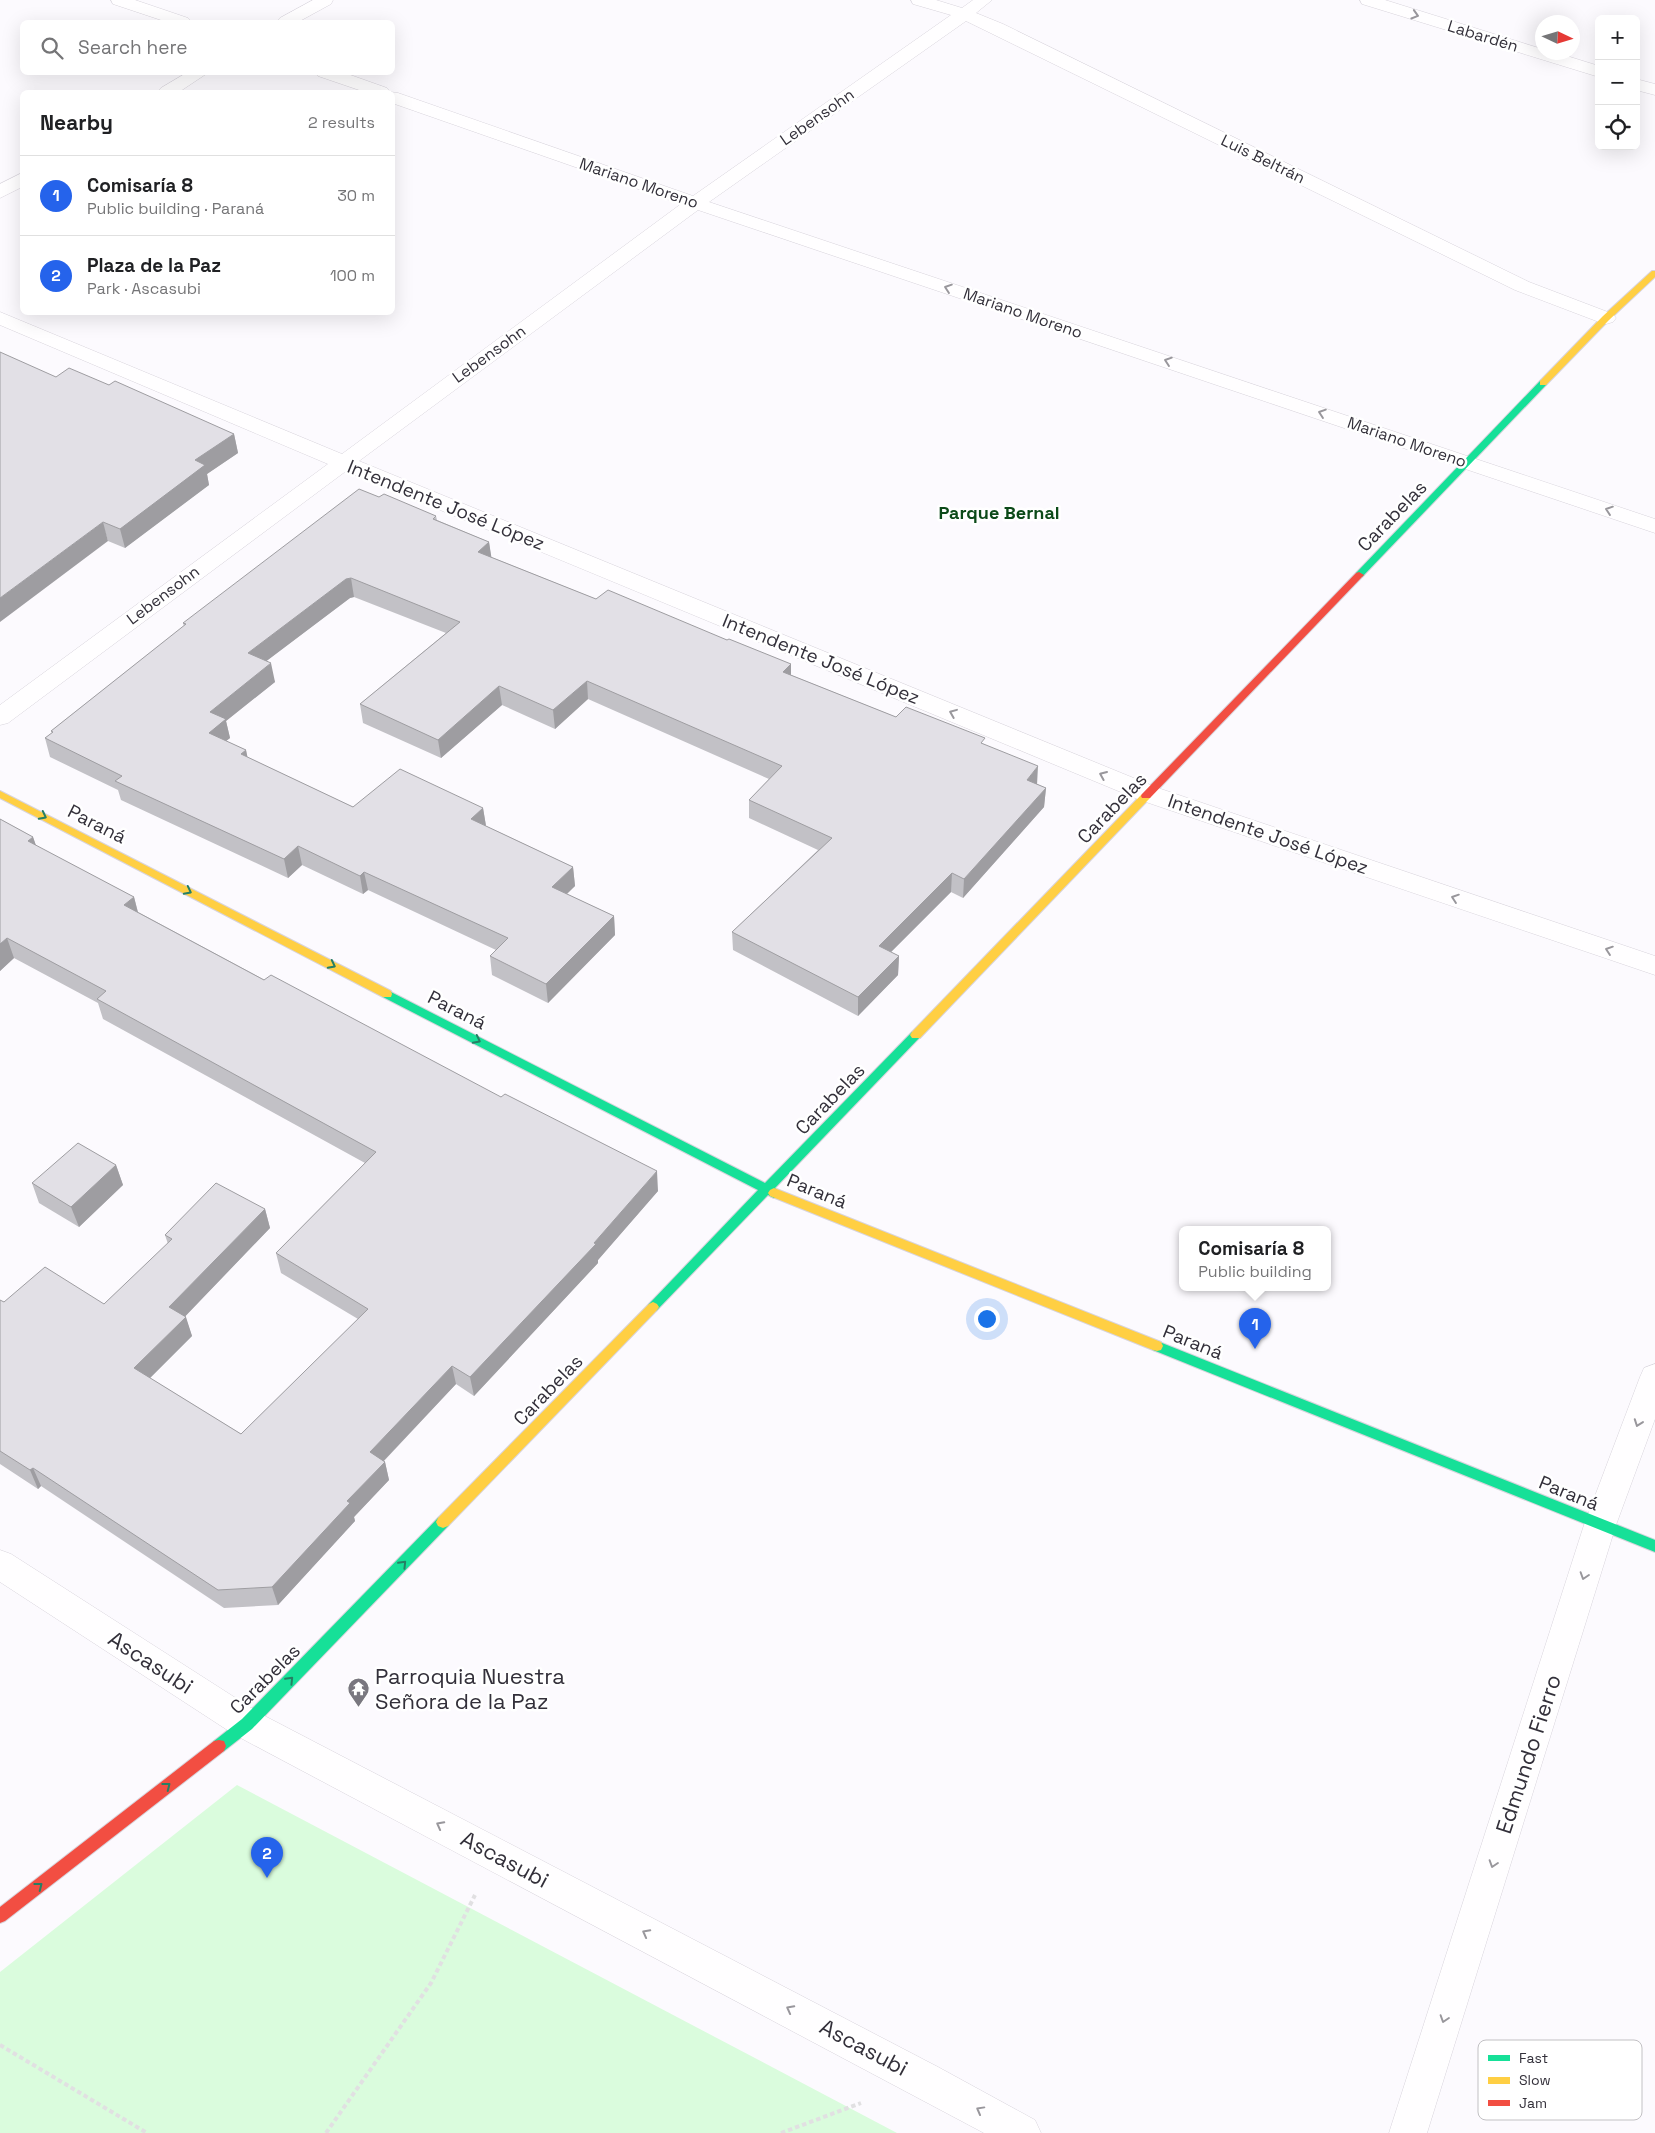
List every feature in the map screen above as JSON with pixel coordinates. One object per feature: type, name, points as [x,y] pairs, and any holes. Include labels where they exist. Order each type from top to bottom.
[{"type":"street","points":[[119,0],[176,20]]},
{"type":"street","points":[[290,20],[325,0]]},
{"type":"street","name":"Luis Beltrán","points":[[920,0],[964,14],[997,28],[1522,286],[1606,318]]},
{"type":"street","name":"Lebensohn","points":[[0,717],[342,462],[695,203],[984,0]]},
{"type":"street","name":"Labardén","points":[[1368,0],[1595,71]]},
{"type":"street","points":[[170,90],[196,75]]},
{"type":"street","points":[[333,75],[375,90]]},
{"type":"street","points":[[1640,85],[1655,90]]},
{"type":"street","name":"Mariano Moreno","points":[[395,98],[695,203],[1655,526]]},
{"type":"street","points":[[0,192],[20,180]]},
{"type":"street","name":"Carabelas","points":[[0,1916],[247,1724],[768,1190],[1606,318],[1655,273]]},
{"type":"street","name":"Intendente José López","points":[[0,318],[342,462],[1150,794],[1655,966]]},
{"type":"street","name":"Paraná","points":[[0,794],[768,1190],[1655,1546]]},
{"type":"street","name":"Edmundo Fierro","points":[[1408,2133],[1600,1524],[1655,1377]]},
{"type":"street","name":"Ascasubi","points":[[0,1564],[247,1724],[925,2080],[1022,2133]]},
{"type":"path","points":[[326,2133],[430,1983],[480,1885],[489,1851]]},
{"type":"path","points":[[0,2045],[147,2133]]},
{"type":"path","points":[[781,2133],[813,2119],[925,2080]]},
{"type":"green space","points":[[237,1785],[897,2133],[0,2133],[0,1972]]},
{"type":"building","points":[[0,352],[56,377],[69,368],[109,385],[115,381],[234,434],[195,460],[205,465],[120,529],[103,522],[0,598]]},
{"type":"building","points":[[359,489],[379,497],[384,494],[436,516],[433,519],[489,542],[478,552],[596,599],[608,590],[727,640],[729,639],[791,664],[783,672],[896,717],[906,707],[985,738],[981,743],[1038,766],[1027,780],[1046,788],[964,879],[952,873],[879,946],[899,956],[858,997],[732,932],[832,838],[749,800],[782,766],[587,681],[553,710],[499,686],[438,740],[360,704],[460,622],[351,578],[346,579],[248,653],[271,663],[210,712],[226,719],[209,733],[246,750],[241,754],[353,807],[400,769],[483,808],[471,819],[573,867],[552,887],[614,916],[546,984],[490,956],[508,938],[364,872],[360,876],[298,846],[284,859],[115,781],[122,776],[45,738],[53,732],[51,731],[186,624],[183,623]]},
{"type":"building","points":[[0,819],[33,837],[28,841],[134,897],[124,905],[264,980],[271,975],[501,1097],[505,1094],[657,1171],[594,1243],[596,1244],[470,1377],[452,1366],[370,1452],[385,1462],[347,1501],[350,1503],[272,1587],[218,1590],[33,1468],[30,1470],[0,1451],[0,1300],[4,1302],[45,1267],[104,1304],[172,1239],[165,1235],[216,1183],[265,1209],[169,1307],[186,1317],[134,1368],[241,1434],[368,1309],[276,1253],[376,1152],[97,999],[106,991],[7,938],[0,944]]},
{"type":"building","points":[[78,1143],[116,1165],[71,1207],[32,1183]]},
{"type":"traffic: fast","points":[[1359,575],[1543,383]]},
{"type":"traffic: fast","points":[[387,994],[774,1193]]},
{"type":"traffic: fast","points":[[653,1307],[916,1035]]},
{"type":"traffic: fast","points":[[1157,1346],[1655,1546]]},
{"type":"traffic: fast","points":[[219,1746],[247,1724],[443,1522]]},
{"type":"traffic: slow","points":[[1543,383],[1606,318],[1655,273]]},
{"type":"traffic: slow","points":[[0,794],[387,994]]},
{"type":"traffic: slow","points":[[916,1035],[1146,796]]},
{"type":"traffic: slow","points":[[774,1193],[1157,1346]]},
{"type":"traffic: slow","points":[[443,1522],[653,1307]]},
{"type":"traffic: jam","points":[[1146,796],[1359,575]]},
{"type":"traffic: jam","points":[[0,1916],[219,1746]]},
{"type":"place","name":"Comisaría 8","points":[[1255,1349]]},
{"type":"place","name":"Parroquia Nuestra Señora de la Paz","points":[[359,1708]]},
{"type":"place","name":"Plaza de la Paz","points":[[267,1878]]},
{"type":"district","name":"Parque Bernal","points":[[999,512]]}]
